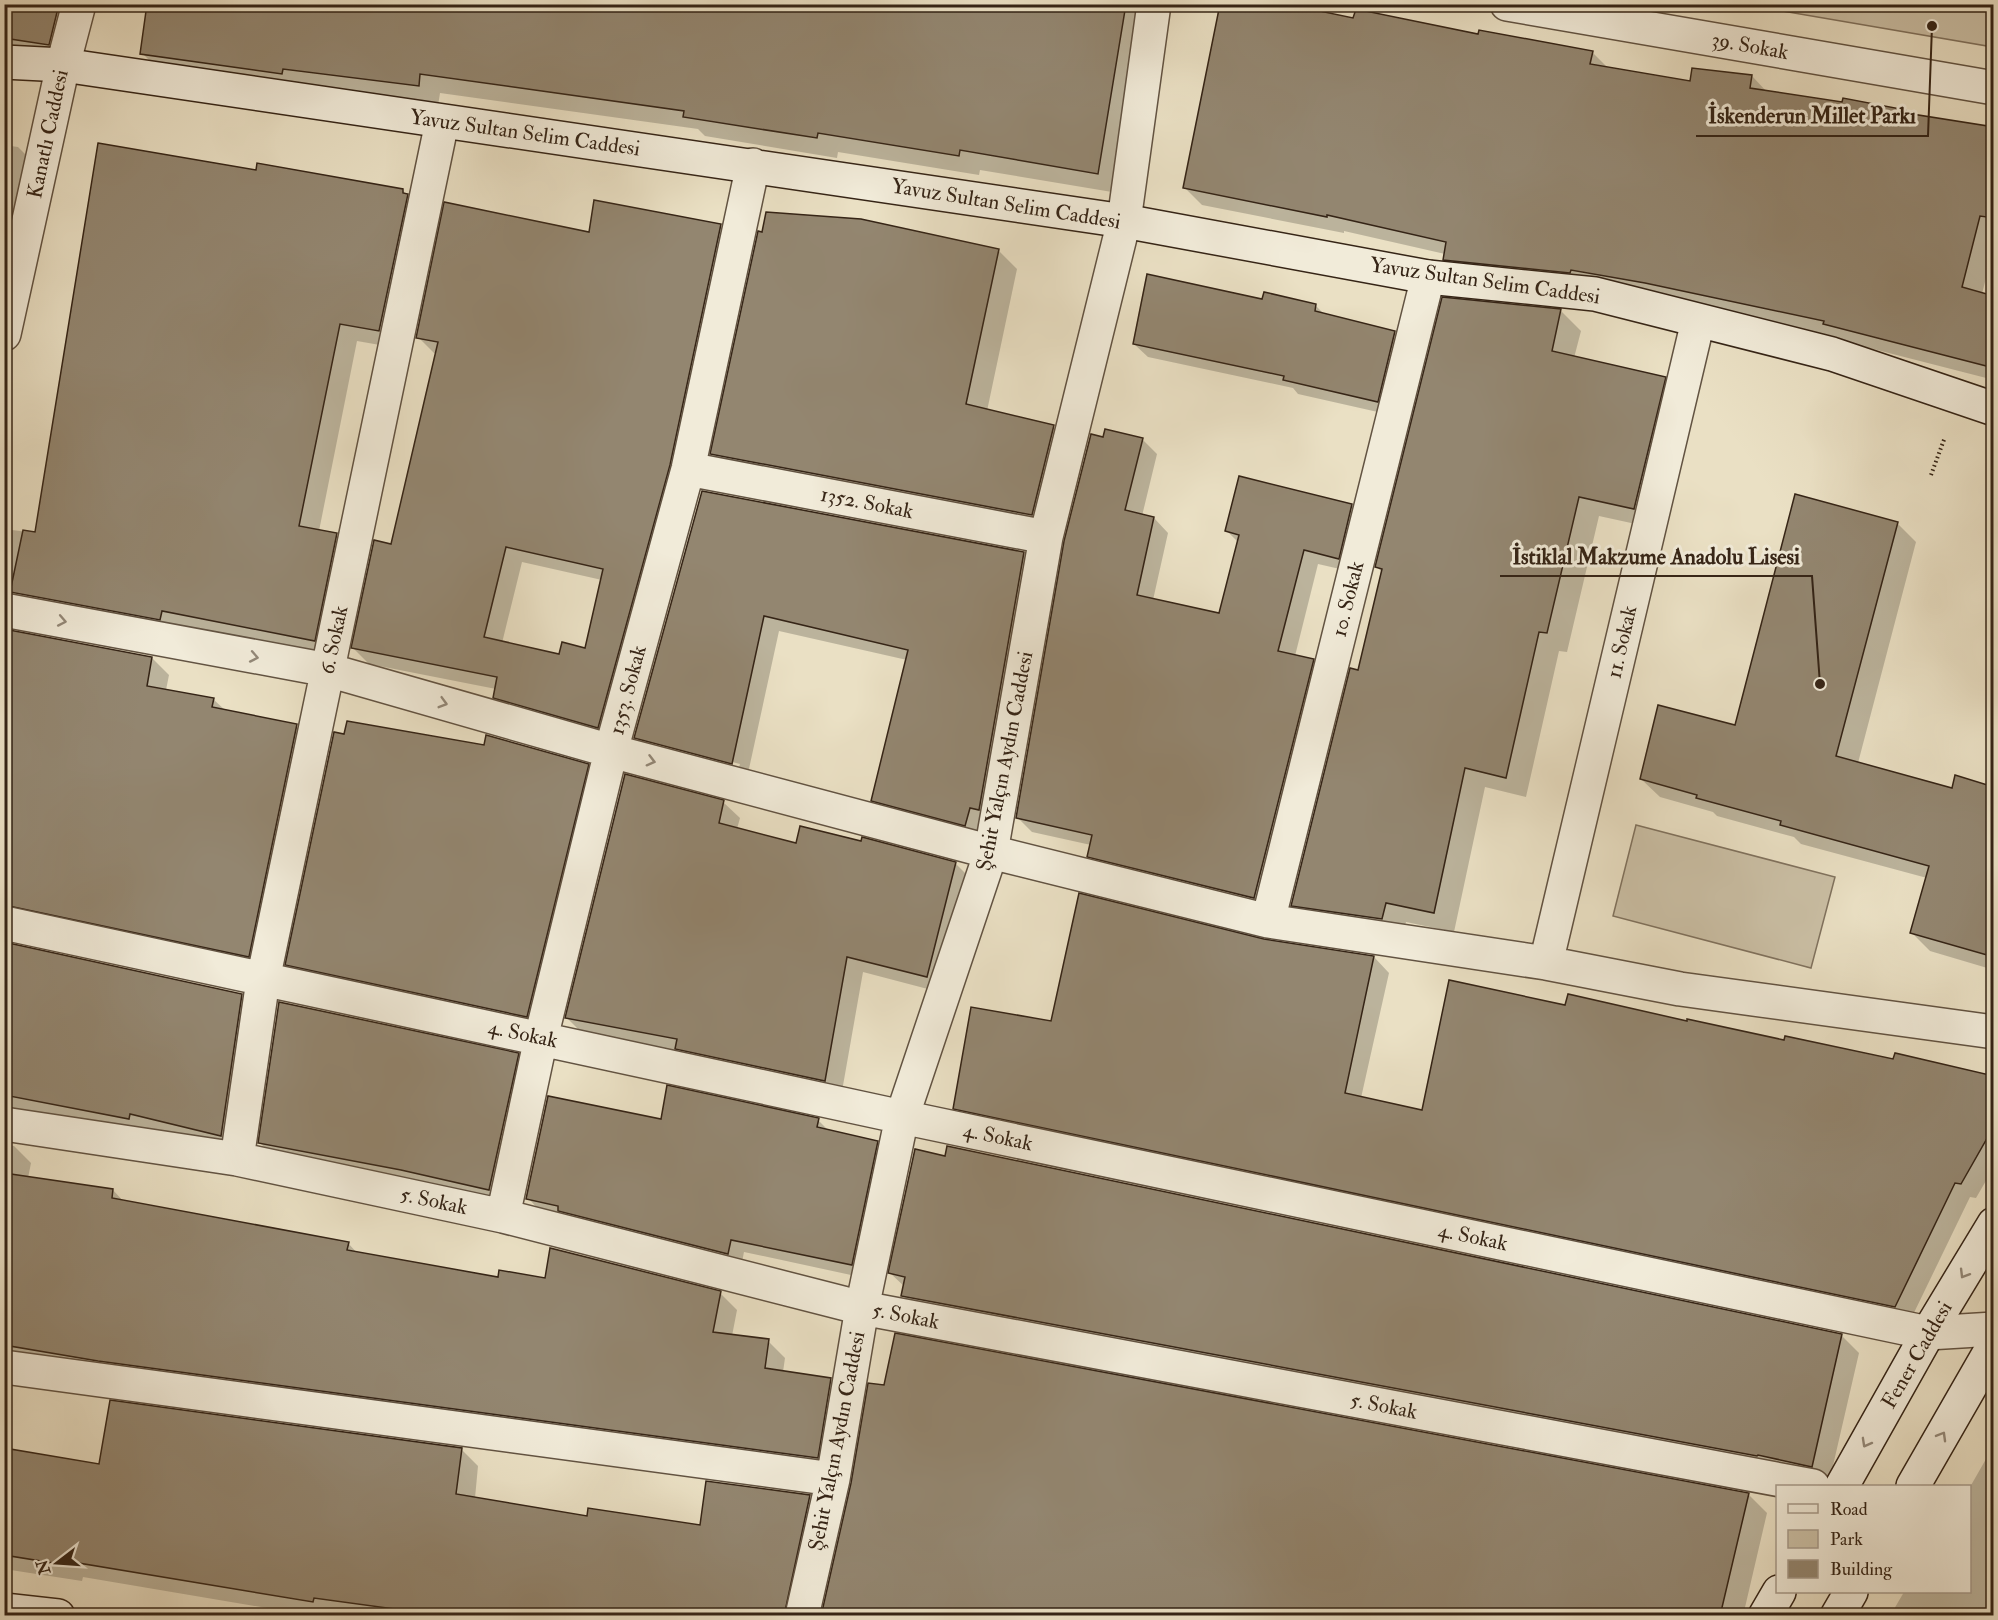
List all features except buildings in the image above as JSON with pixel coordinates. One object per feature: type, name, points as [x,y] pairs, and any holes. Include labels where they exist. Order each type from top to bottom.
[{"type":"street","name":"Kanatlı Caddesi","points":[[4,334],[63,65],[79,4]]},
{"type":"street","name":"Şehit Yalçın Aydın Caddesi","points":[[802,1616],[833,1479],[862,1308],[902,1117],[991,852],[1046,537],[1124,221],[1154,4]]},
{"type":"street","name":"39. Sokak","points":[[1507,4],[1994,88]]},
{"type":"street","name":"Yavuz Sultan Selim Caddesi","points":[[4,62],[63,65],[1124,221],[1428,277],[1595,294],[1832,354],[1994,408]]},
{"type":"street","name":"6. Sokak","points":[[237,1159],[263,980],[441,122]]},
{"type":"street","name":"1353. Sokak","points":[[503,1216],[540,1038],[611,751],[688,469],[753,165]]},
{"type":"street","name":"10. Sokak","points":[[1268,921],[1428,277]]},
{"type":"street","name":"11. Sokak","points":[[1546,963],[1698,321]]},
{"type":"street","name":"1352. Sokak","points":[[688,469],[1046,537]]},
{"type":"street","points":[[4,610],[328,670],[611,751],[991,852],[1268,921],[1546,963],[1680,988],[1994,1032]]},
{"type":"street","name":"4. Sokak","points":[[4,923],[902,1117],[1928,1333],[1994,1329]]},
{"type":"street","name":"5. Sokak","points":[[4,1124],[237,1159],[503,1216],[862,1308],[1808,1485]]},
{"type":"street","name":"Fener Caddesi","points":[[1843,1485],[1928,1333],[1994,1224]]},
{"type":"street","points":[[1914,1485],[1994,1345]]},
{"type":"street","points":[[4,1367],[833,1479]]},
{"type":"street","points":[[1765,1616],[1778,1593]]},
{"type":"street","points":[[1838,1616],[1850,1593]]},
{"type":"street","points":[[4,1610],[58,1616]]},
{"type":"green space","points":[[1748,5],[1993,5],[1993,47]]},
{"type":"green space","points":[[1636,825],[1835,877],[1811,968],[1613,916]]},
{"type":"place","name":"İskenderun Millet Parkı","points":[[1932,26]]},
{"type":"place","name":"İstiklal Makzume Anadolu Lisesi","points":[[1820,684]]}]
